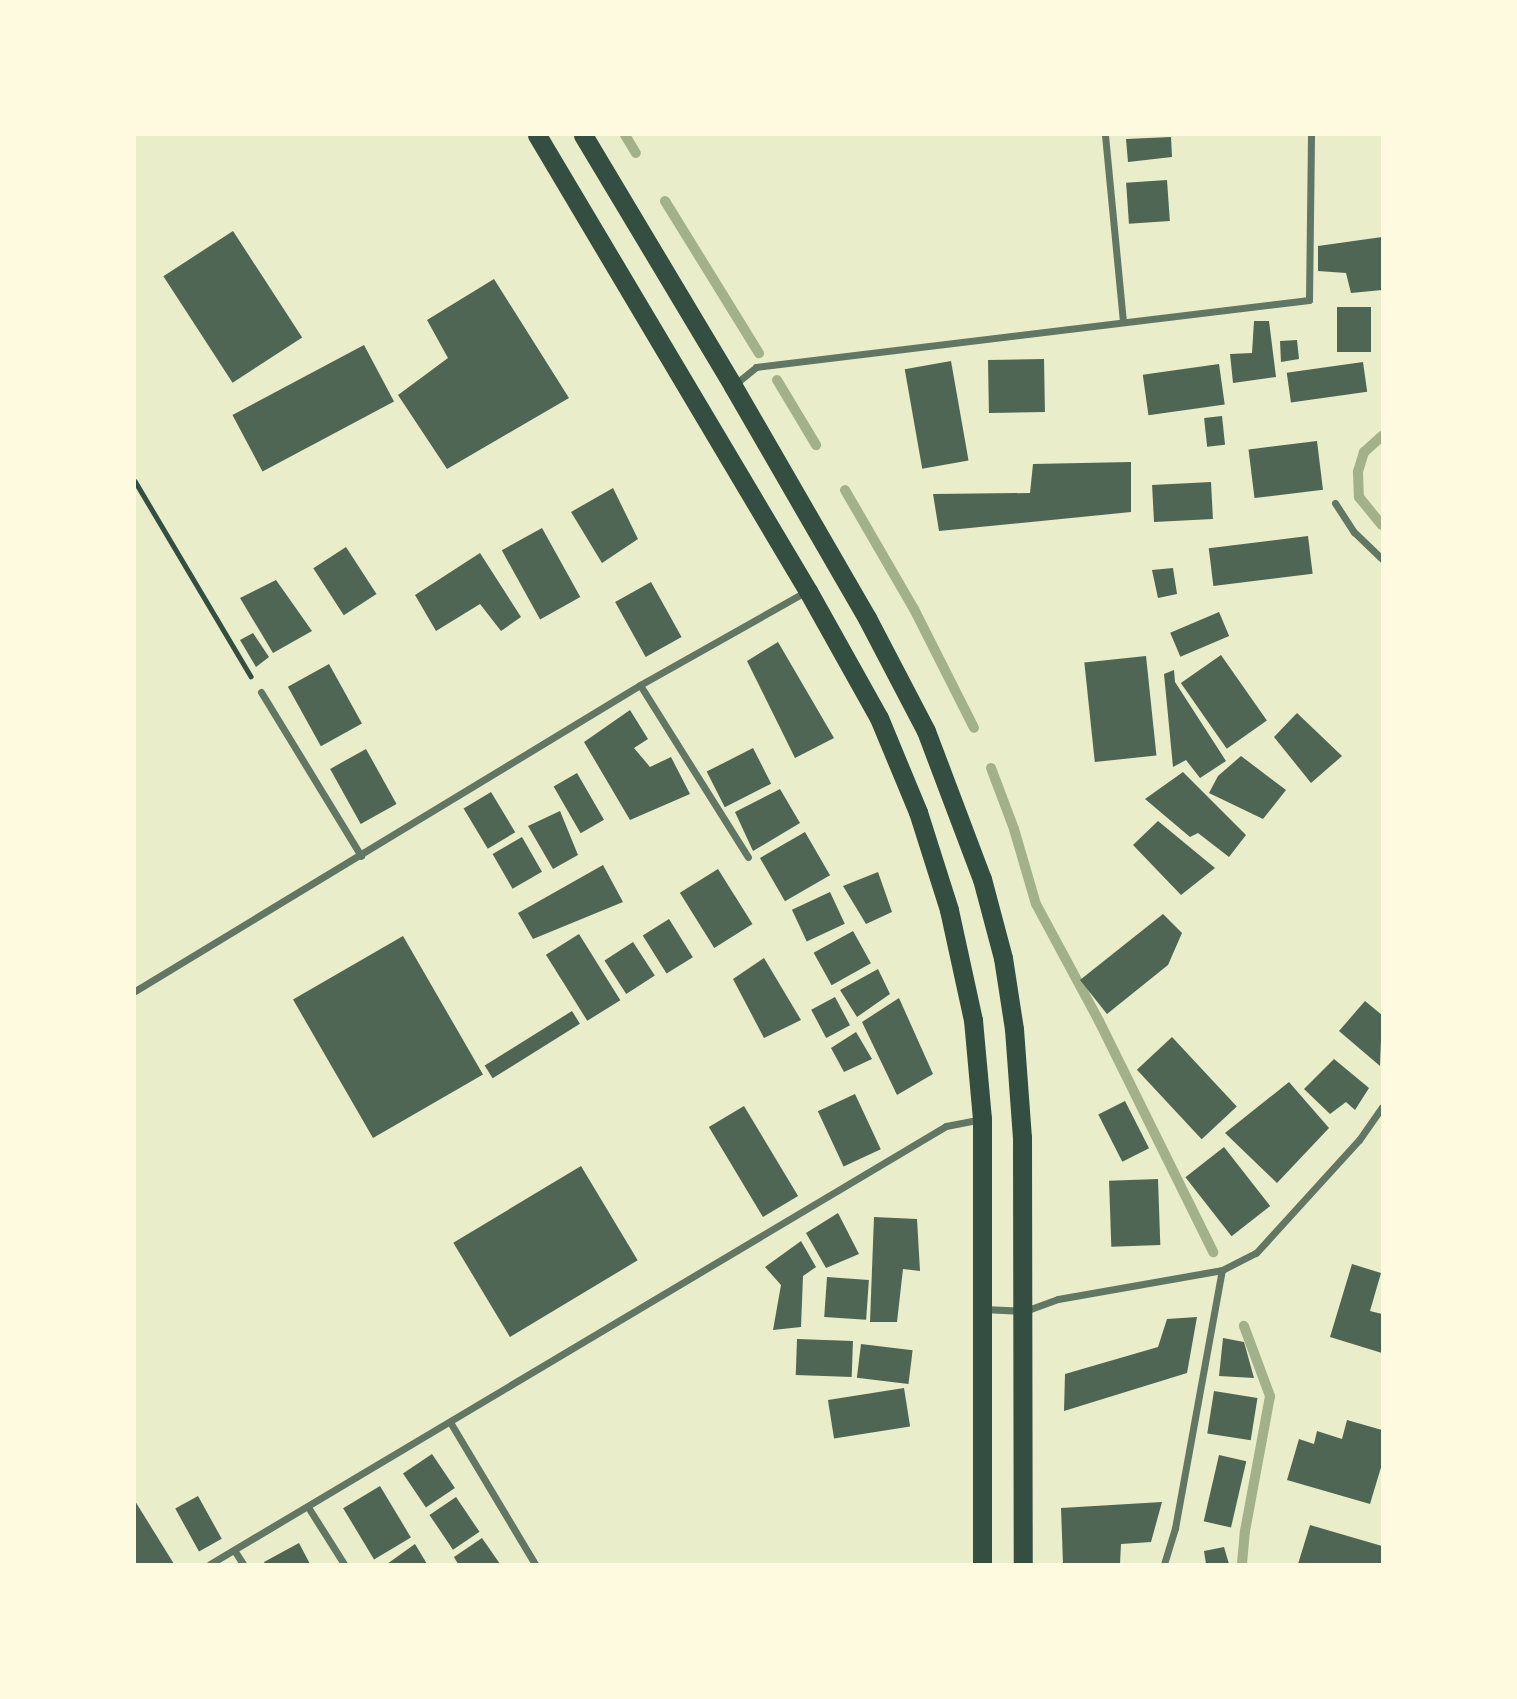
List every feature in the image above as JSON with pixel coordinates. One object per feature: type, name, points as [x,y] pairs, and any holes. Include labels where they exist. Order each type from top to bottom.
[{"type":"highway","points":[[537,135],[808,591],[879,718],[918,812],[948,910],[973,1020],[982,1119],[982,1564]]},
{"type":"highway","points":[[583,135],[867,618],[926,731],[982,879],[1003,958],[1014,1030],[1022,1139],[1025,1311],[1023,1564]]},
{"type":"street","points":[[1105,135],[1123,321]]},
{"type":"street","points":[[733,386],[756,367],[1308,300],[1311,135]]},
{"type":"street","points":[[1335,503],[1354,532],[1382,559]]},
{"type":"street","points":[[135,991],[640,685],[808,591]]},
{"type":"street","points":[[640,685],[748,857]]},
{"type":"street","points":[[261,692],[361,856]]},
{"type":"street","points":[[980,1308],[1025,1311],[1058,1299],[1222,1270],[1256,1253],[1359,1140],[1382,1107]]},
{"type":"street","points":[[210,1564],[946,1126],[982,1119]]},
{"type":"street","points":[[1164,1564],[1175,1528],[1222,1270]]},
{"type":"street","points":[[450,1422],[535,1564]]},
{"type":"street","points":[[308,1507],[344,1564]]},
{"type":"street","points":[[234,1550],[243,1564]]},
{"type":"path","points":[[135,481],[261,692]]},
{"type":"building","points":[[1171,137],[1172,157],[1128,162],[1126,139]]},
{"type":"building","points":[[1167,180],[1170,221],[1129,224],[1126,183]]},
{"type":"building","points":[[233,231],[302,338],[233,383],[163,276]]},
{"type":"building","points":[[1382,237],[1382,290],[1351,293],[1346,273],[1318,271],[1318,246]]},
{"type":"building","points":[[494,279],[569,398],[447,469],[398,395],[448,358],[427,320]]},
{"type":"building","points":[[1337,307],[1371,307],[1371,352],[1337,352]]},
{"type":"building","points":[[1254,321],[1269,321],[1276,377],[1233,383],[1230,354],[1252,353]]},
{"type":"building","points":[[1297,340],[1299,359],[1281,362],[1280,341]]},
{"type":"building","points":[[364,345],[394,402],[262,471],[232,415]]},
{"type":"building","points":[[1044,359],[1045,412],[989,413],[988,360]]},
{"type":"building","points":[[951,361],[969,460],[922,469],[905,369]]},
{"type":"building","points":[[1363,362],[1367,392],[1291,402],[1287,373]]},
{"type":"building","points":[[1219,364],[1225,405],[1148,415],[1143,375]]},
{"type":"building","points":[[1222,416],[1225,445],[1207,447],[1204,418]]},
{"type":"building","points":[[1317,441],[1323,490],[1254,498],[1249,449]]},
{"type":"building","points":[[1131,462],[1131,512],[939,531],[933,494],[1030,493],[1033,464]]},
{"type":"building","points":[[1211,482],[1213,519],[1154,522],[1152,485]]},
{"type":"building","points":[[613,488],[638,539],[602,563],[571,512]]},
{"type":"building","points":[[542,528],[580,597],[540,619],[502,550]]},
{"type":"building","points":[[1308,536],[1313,574],[1213,586],[1209,548]]},
{"type":"building","points":[[346,547],[376,594],[344,615],[313,568]]},
{"type":"building","points":[[480,553],[521,617],[501,631],[480,604],[436,631],[415,595]]},
{"type":"building","points":[[1173,568],[1177,594],[1158,598],[1152,570]]},
{"type":"building","points":[[276,580],[312,631],[273,653],[240,598]]},
{"type":"building","points":[[651,582],[682,637],[646,657],[615,602]]},
{"type":"building","points":[[1219,612],[1229,636],[1180,657],[1170,633]]},
{"type":"building","points":[[253,633],[269,657],[256,667],[240,640]]},
{"type":"building","points":[[778,642],[834,738],[795,758],[747,661]]},
{"type":"building","points":[[1221,655],[1267,721],[1227,749],[1181,683]]},
{"type":"building","points":[[1146,656],[1156,755],[1095,762],[1084,662]]},
{"type":"building","points":[[329,664],[362,723],[321,746],[288,687]]},
{"type":"building","points":[[1174,670],[1175,682],[1226,761],[1200,778],[1186,760],[1173,767],[1164,674]]},
{"type":"building","points":[[630,710],[648,739],[634,748],[650,767],[671,757],[690,794],[630,820],[584,742]]},
{"type":"building","points":[[1297,713],[1342,756],[1311,783],[1274,737]]},
{"type":"building","points":[[753,748],[771,784],[725,807],[707,772]]},
{"type":"building","points":[[366,749],[397,804],[361,824],[330,769]]},
{"type":"building","points":[[1241,756],[1286,790],[1263,819],[1209,793],[1218,776]]},
{"type":"building","points":[[1183,772],[1246,835],[1229,857],[1198,833],[1190,837],[1145,799]]},
{"type":"building","points":[[577,773],[604,820],[581,833],[554,786]]},
{"type":"building","points":[[780,789],[800,823],[753,851],[735,812]]},
{"type":"building","points":[[491,792],[515,832],[488,849],[464,808]]},
{"type":"building","points":[[560,811],[578,855],[553,869],[528,826]]},
{"type":"building","points":[[1158,821],[1215,868],[1181,895],[1133,845]]},
{"type":"building","points":[[805,832],[830,875],[785,901],[760,858]]},
{"type":"building","points":[[522,837],[542,872],[513,889],[493,854]]},
{"type":"building","points":[[603,865],[623,902],[533,939],[518,913]]},
{"type":"building","points":[[718,869],[752,924],[714,948],[680,893]]},
{"type":"building","points":[[878,872],[892,912],[866,924],[843,886]]},
{"type":"building","points":[[830,892],[845,924],[807,941],[792,910]]},
{"type":"building","points":[[1163,914],[1182,933],[1168,965],[1107,1014],[1080,980]]},
{"type":"building","points":[[669,919],[693,957],[667,974],[643,935]]},
{"type":"building","points":[[853,931],[871,963],[832,985],[814,953]]},
{"type":"building","points":[[579,934],[620,1000],[587,1021],[546,955]]},
{"type":"building","points":[[403,936],[483,1075],[373,1138],[293,1000]]},
{"type":"building","points":[[633,942],[655,976],[626,994],[604,961]]},
{"type":"building","points":[[764,958],[801,1020],[764,1038],[733,979]]},
{"type":"building","points":[[878,969],[890,994],[857,1017],[840,990]]},
{"type":"building","points":[[835,997],[850,1025],[826,1038],[811,1010]]},
{"type":"building","points":[[899,998],[933,1074],[897,1095],[862,1022]]},
{"type":"building","points":[[1365,1001],[1382,1015],[1380,1066],[1339,1031]]},
{"type":"building","points":[[572,1011],[580,1024],[493,1078],[485,1066]]},
{"type":"building","points":[[856,1032],[872,1059],[844,1072],[831,1048]]},
{"type":"building","points":[[1172,1037],[1237,1106],[1202,1139],[1137,1070]]},
{"type":"building","points":[[1334,1059],[1369,1088],[1355,1110],[1346,1102],[1330,1114],[1304,1089]]},
{"type":"building","points":[[1289,1082],[1329,1128],[1277,1183],[1225,1133]]},
{"type":"building","points":[[855,1094],[881,1149],[844,1167],[818,1111]]},
{"type":"building","points":[[1125,1101],[1149,1148],[1122,1162],[1098,1115]]},
{"type":"building","points":[[744,1106],[798,1196],[763,1217],[709,1127]]},
{"type":"building","points":[[1224,1147],[1270,1206],[1232,1236],[1185,1177]]},
{"type":"building","points":[[581,1166],[638,1260],[510,1337],[453,1243]]},
{"type":"building","points":[[1158,1179],[1160,1245],[1111,1247],[1109,1181]]},
{"type":"building","points":[[838,1213],[859,1254],[826,1268],[806,1233]]},
{"type":"building","points":[[874,1217],[917,1219],[920,1271],[903,1269],[897,1322],[870,1322]]},
{"type":"building","points":[[801,1241],[816,1267],[803,1276],[801,1327],[773,1330],[781,1285],[765,1267]]},
{"type":"building","points":[[1352,1264],[1381,1273],[1370,1311],[1382,1314],[1382,1353],[1330,1337]]},
{"type":"building","points":[[827,1277],[869,1280],[866,1320],[824,1317]]},
{"type":"building","points":[[1197,1317],[1187,1373],[1064,1411],[1065,1374],[1158,1347],[1167,1319]]},
{"type":"building","points":[[1223,1338],[1244,1342],[1254,1378],[1219,1376]]},
{"type":"building","points":[[797,1339],[853,1341],[852,1377],[796,1375]]},
{"type":"building","points":[[861,1344],[913,1350],[908,1384],[857,1378]]},
{"type":"building","points":[[904,1388],[910,1427],[834,1439],[828,1400]]},
{"type":"building","points":[[1214,1391],[1257,1398],[1251,1440],[1207,1433]]},
{"type":"building","points":[[1347,1420],[1382,1430],[1382,1464],[1370,1504],[1287,1480],[1299,1439],[1314,1444],[1317,1431],[1342,1439]]},
{"type":"building","points":[[432,1454],[455,1488],[426,1508],[403,1474]]},
{"type":"building","points":[[1219,1455],[1246,1461],[1231,1528],[1204,1521]]},
{"type":"building","points":[[380,1486],[411,1537],[374,1560],[343,1508]]},
{"type":"building","points":[[198,1496],[222,1539],[199,1551],[175,1509]]},
{"type":"building","points":[[456,1497],[479,1532],[453,1550],[429,1515]]},
{"type":"building","points":[[135,1501],[174,1564],[135,1564]]},
{"type":"building","points":[[1162,1502],[1151,1542],[1121,1544],[1120,1564],[1063,1564],[1061,1508]]},
{"type":"building","points":[[1310,1525],[1382,1546],[1382,1564],[1298,1564]]},
{"type":"building","points":[[482,1538],[500,1564],[458,1564],[454,1557]]},
{"type":"building","points":[[299,1543],[310,1564],[265,1564],[264,1562]]},
{"type":"building","points":[[415,1544],[427,1564],[387,1564]]},
{"type":"building","points":[[1224,1547],[1229,1564],[1206,1564],[1204,1551]]},
{"type":"waterway","points":[[625,135],[636,153]]},
{"type":"waterway","points":[[665,201],[759,353]]},
{"type":"waterway","points":[[777,380],[816,445]]},
{"type":"waterway","points":[[1382,436],[1364,452],[1358,472],[1359,497],[1382,525]]},
{"type":"waterway","points":[[845,490],[914,609],[974,728]]},
{"type":"waterway","points":[[991,768],[1014,829],[1036,904],[1099,1021],[1213,1252]]},
{"type":"waterway","points":[[1242,1564],[1245,1531],[1270,1396],[1244,1326]]}]
